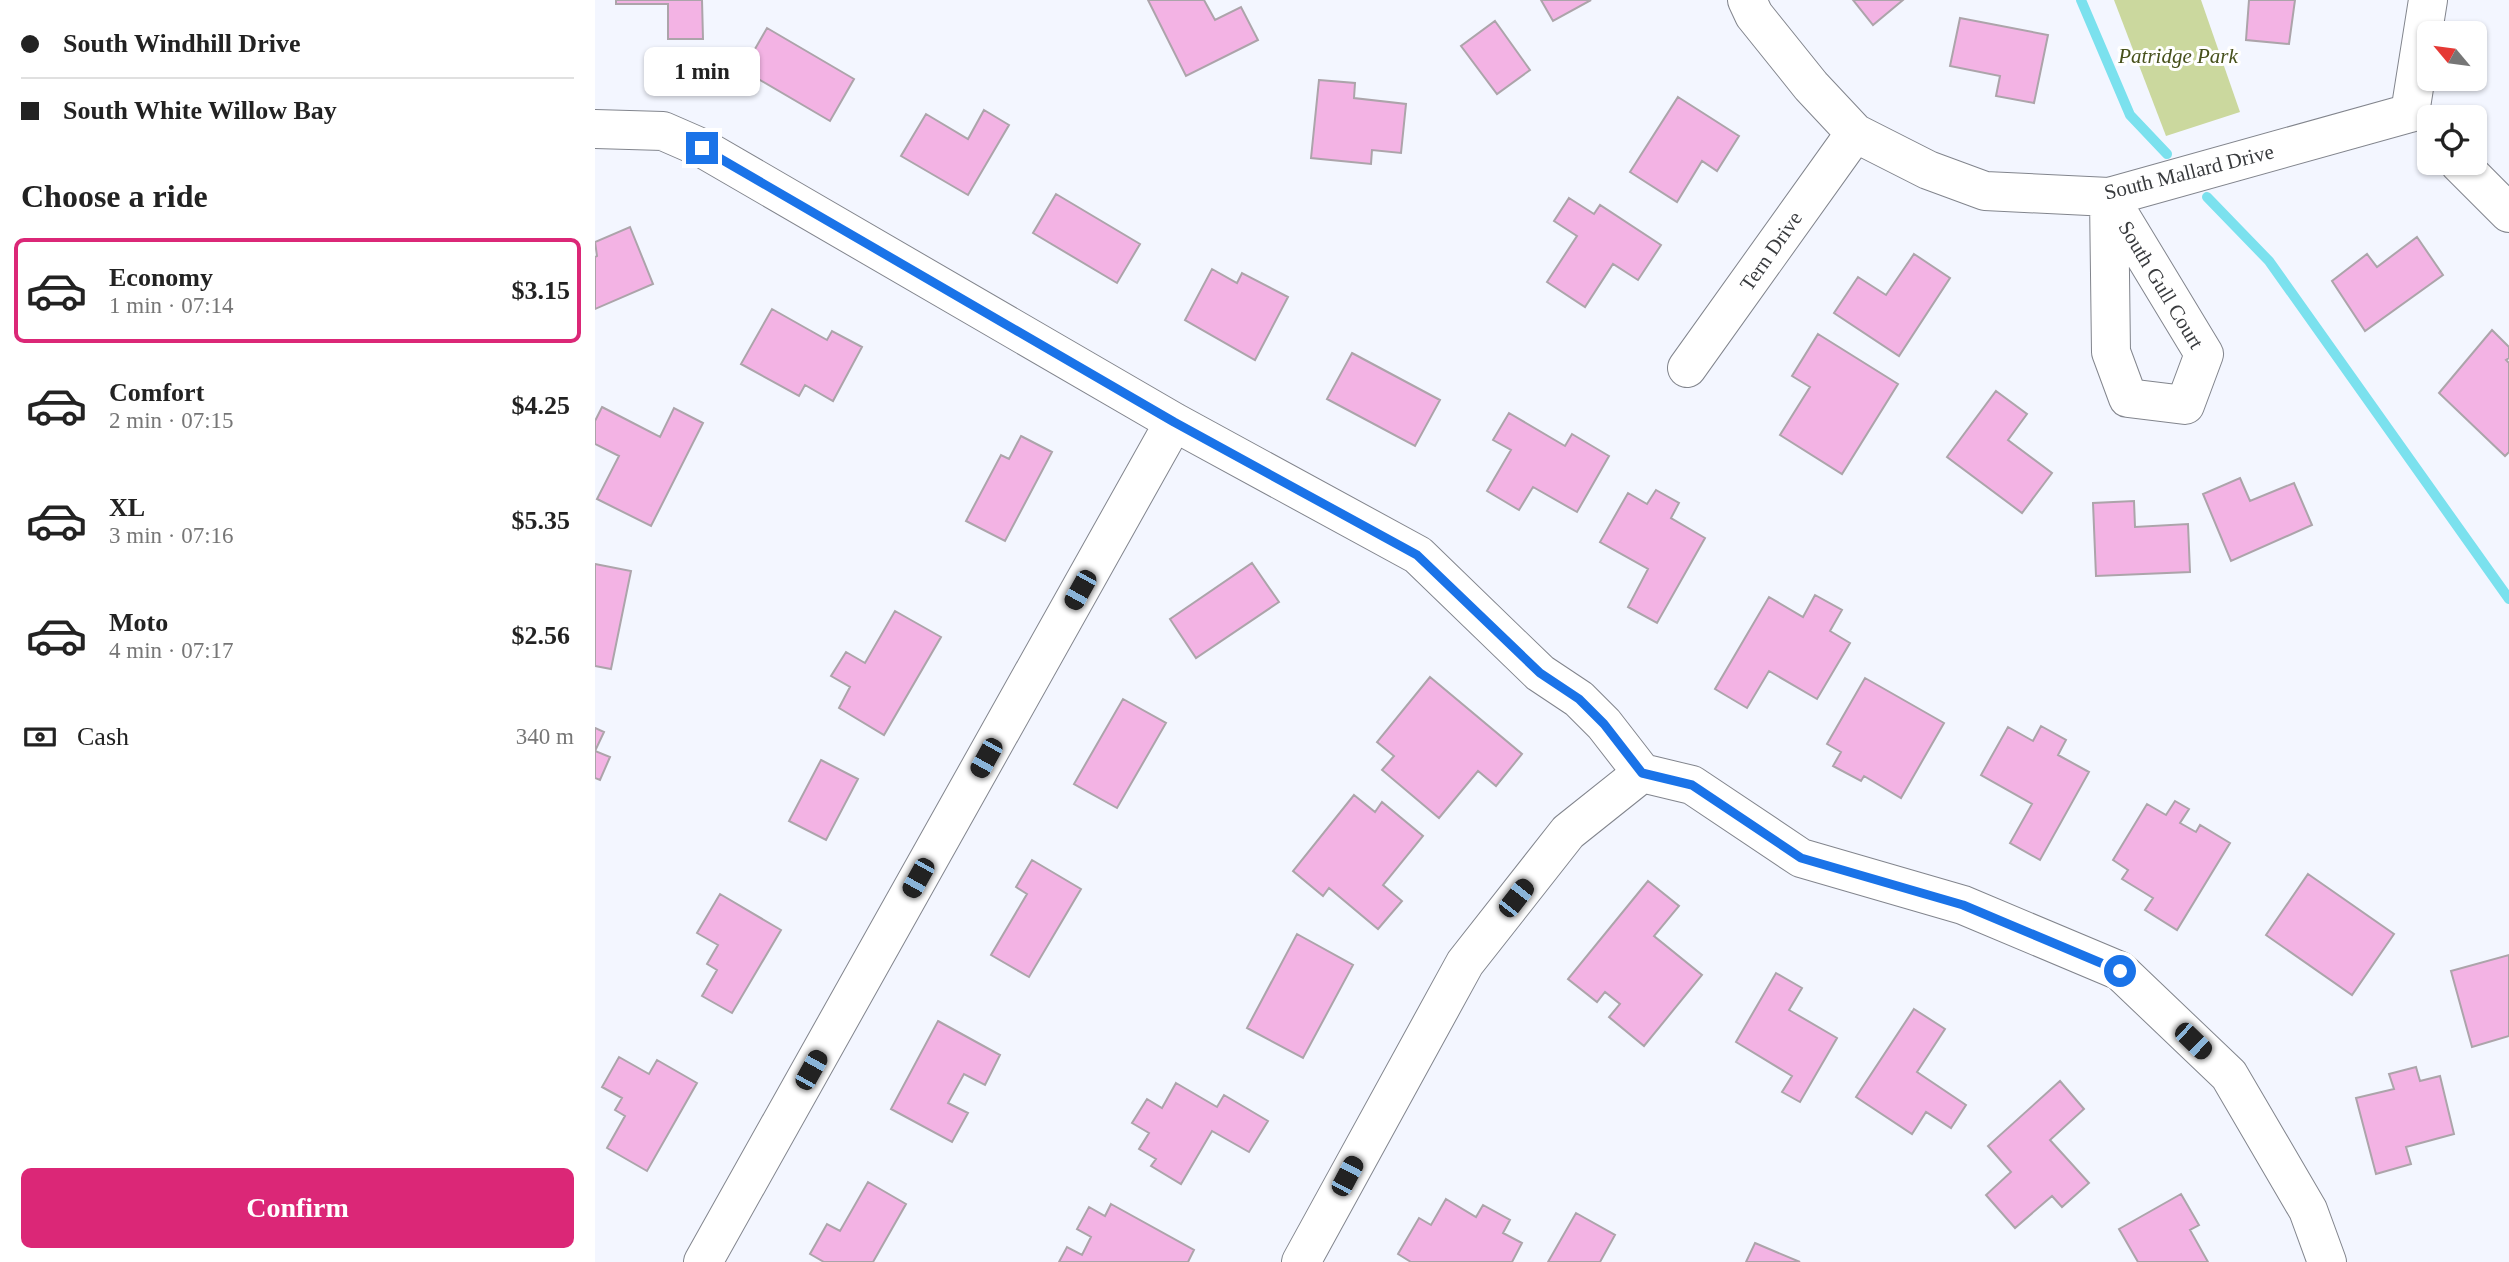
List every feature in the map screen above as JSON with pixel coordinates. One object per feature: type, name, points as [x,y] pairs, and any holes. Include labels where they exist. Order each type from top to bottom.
[{"type":"street","name":"South Mallard Drive","points":[[1747,0],[1754,15],[1811,86],[1855,133],[1928,170],[1985,191],[2109,197],[2417,123]]},
{"type":"street","points":[[2420,105],[2428,0]]},
{"type":"street","points":[[595,129],[663,131],[702,148],[1174,422],[1417,555],[1540,673],[1579,699],[1604,724],[1642,773],[1692,785],[1801,858],[1963,905],[2120,971],[2229,1075],[2308,1210],[2327,1262]]},
{"type":"street","name":"Tern Drive","points":[[1687,368],[1855,133]]},
{"type":"street","points":[[2471,175],[2509,213]]},
{"type":"street","name":"South Gull Court","points":[[2109,197],[2204,354],[2185,405],[2128,398],[2111,352],[2109,197]]},
{"type":"street","points":[[703,1262],[1174,422]]},
{"type":"street","points":[[1301,1262],[1465,963],[1568,832],[1642,773]]},
{"type":"green space","name":"Patridge Park","points":[[2114,0],[2201,0],[2240,112],[2166,136]]},
{"type":"building","points":[[616,0],[702,0],[703,39],[668,39],[668,4],[616,4]]},
{"type":"building","points":[[1148,0],[1204,0],[1215,20],[1241,7],[1258,40],[1186,76]]},
{"type":"building","points":[[1541,0],[1591,0],[1553,21]]},
{"type":"building","points":[[1853,0],[1903,0],[1873,25]]},
{"type":"building","points":[[2249,0],[2295,0],[2289,44],[2246,40]]},
{"type":"building","points":[[1960,18],[2048,35],[2034,103],[1996,96],[2000,76],[1950,66]]},
{"type":"building","points":[[1495,21],[1530,70],[1497,94],[1461,46]]},
{"type":"building","points":[[767,28],[854,79],[830,121],[743,70]]},
{"type":"building","points":[[1319,80],[1355,83],[1354,98],[1406,104],[1401,153],[1372,150],[1371,164],[1311,158]]},
{"type":"building","points":[[1678,97],[1739,136],[1717,171],[1702,161],[1677,202],[1630,172]]},
{"type":"building","points":[[984,110],[1009,125],[968,195],[901,156],[926,114],[968,139]]},
{"type":"building","points":[[1056,194],[1140,244],[1117,283],[1033,233]]},
{"type":"building","points":[[1569,198],[1594,214],[1600,205],[1661,245],[1638,280],[1613,264],[1585,307],[1547,282],[1577,236],[1554,221]]},
{"type":"building","points":[[630,227],[653,284],[595,309],[595,242]]},
{"type":"building","points":[[2417,237],[2443,275],[2365,331],[2332,281],[2367,254],[2377,267]]},
{"type":"building","points":[[1914,254],[1950,278],[1899,356],[1834,313],[1858,277],[1886,295]]},
{"type":"building","points":[[1212,269],[1237,283],[1242,273],[1288,297],[1255,360],[1185,320]]},
{"type":"building","points":[[772,309],[827,340],[832,331],[862,347],[833,401],[805,385],[799,396],[741,364]]},
{"type":"building","points":[[2492,330],[2509,347],[2509,358],[2506,360],[2509,363],[2509,452],[2505,456],[2439,393]]},
{"type":"building","points":[[1818,334],[1898,384],[1842,474],[1780,435],[1810,387],[1792,376]]},
{"type":"building","points":[[1352,353],[1440,400],[1415,446],[1327,399]]},
{"type":"building","points":[[1996,391],[2027,414],[2008,440],[2052,473],[2022,513],[1947,457]]},
{"type":"building","points":[[602,407],[660,437],[674,408],[703,423],[651,526],[597,499],[619,456],[595,444],[595,421]]},
{"type":"building","points":[[1509,413],[1565,446],[1572,434],[1609,456],[1577,512],[1533,487],[1519,510],[1487,491],[1511,450],[1493,440]]},
{"type":"building","points":[[1021,436],[1052,452],[1005,541],[966,521],[1001,455],[1009,459]]},
{"type":"building","points":[[2240,478],[2250,501],[2294,483],[2312,525],[2231,561],[2203,494]]},
{"type":"building","points":[[1656,490],[1679,503],[1671,518],[1705,538],[1657,623],[1628,607],[1648,569],[1600,542],[1628,493],[1647,504]]},
{"type":"building","points":[[2134,501],[2135,527],[2188,524],[2190,572],[2096,576],[2093,503]]},
{"type":"building","points":[[1252,563],[1279,602],[1196,658],[1170,619]]},
{"type":"building","points":[[595,564],[631,571],[611,669],[595,666]]},
{"type":"building","points":[[1815,595],[1842,610],[1830,631],[1850,643],[1817,699],[1769,671],[1747,708],[1715,689],[1769,597],[1803,617]]},
{"type":"building","points":[[895,611],[941,637],[884,735],[839,708],[850,687],[831,676],[846,652],[865,663]]},
{"type":"building","points":[[1430,677],[1522,754],[1496,786],[1478,771],[1439,818],[1382,770],[1394,756],[1377,742]]},
{"type":"building","points":[[1865,678],[1944,723],[1901,798],[1864,776],[1861,781],[1833,766],[1841,752],[1827,744]]},
{"type":"building","points":[[1123,699],[1166,723],[1117,808],[1074,784]]},
{"type":"building","points":[[2041,726],[2066,740],[2058,755],[2089,772],[2040,860],[2010,843],[2032,804],[1981,775],[2008,727],[2033,741]]},
{"type":"building","points":[[595,728],[604,732],[595,751]]},
{"type":"building","points":[[595,751],[610,757],[600,780],[595,778]]},
{"type":"building","points":[[821,760],[858,779],[826,840],[789,821]]},
{"type":"building","points":[[1354,795],[1375,812],[1382,802],[1423,836],[1383,885],[1402,901],[1378,929],[1329,888],[1323,896],[1293,871]]},
{"type":"building","points":[[2175,801],[2189,809],[2180,823],[2196,832],[2200,825],[2230,843],[2177,930],[2145,910],[2153,898],[2122,879],[2128,870],[2113,860],[2147,804],[2166,815]]},
{"type":"building","points":[[1032,860],[1081,889],[1029,977],[991,955],[1027,894],[1016,887]]},
{"type":"building","points":[[2308,874],[2394,934],[2352,995],[2266,935]]},
{"type":"building","points":[[1648,881],[1679,906],[1654,936],[1702,975],[1644,1046],[1609,1017],[1620,1004],[1605,992],[1597,1002],[1568,979]]},
{"type":"building","points":[[720,894],[781,930],[732,1013],[702,996],[717,970],[707,964],[718,945],[697,933]]},
{"type":"building","points":[[1297,934],[1353,965],[1303,1058],[1247,1028]]},
{"type":"building","points":[[2509,955],[2509,1036],[2472,1047],[2451,971]]},
{"type":"building","points":[[1776,973],[1802,988],[1789,1010],[1837,1038],[1800,1102],[1782,1092],[1792,1076],[1736,1042]]},
{"type":"building","points":[[1914,1009],[1945,1029],[1917,1072],[1966,1105],[1951,1128],[1926,1112],[1912,1134],[1856,1097]]},
{"type":"building","points":[[938,1021],[1000,1055],[985,1085],[964,1074],[948,1103],[968,1113],[952,1142],[891,1109]]},
{"type":"building","points":[[619,1057],[649,1074],[657,1060],[697,1083],[647,1171],[607,1148],[625,1116],[615,1110],[622,1098],[602,1087]]},
{"type":"building","points":[[2416,1067],[2420,1081],[2440,1076],[2454,1134],[2406,1147],[2411,1164],[2376,1174],[2356,1098],[2394,1089],[2389,1074]]},
{"type":"building","points":[[2060,1081],[2084,1109],[2050,1140],[2089,1183],[2062,1207],[2052,1196],[2015,1228],[1986,1195],[2011,1172],[1988,1146]]},
{"type":"building","points":[[1176,1083],[1217,1107],[1224,1095],[1268,1121],[1249,1152],[1212,1131],[1181,1184],[1151,1166],[1156,1159],[1139,1149],[1149,1133],[1132,1123],[1147,1099],[1162,1108]]},
{"type":"building","points":[[868,1182],[906,1204],[873,1262],[824,1262],[810,1254],[827,1224],[840,1231]]},
{"type":"building","points":[[2181,1194],[2199,1225],[2190,1230],[2208,1262],[2138,1262],[2119,1229]]},
{"type":"building","points":[[1446,1199],[1476,1217],[1483,1205],[1510,1220],[1503,1233],[1522,1243],[1512,1262],[1411,1262],[1398,1254],[1419,1218],[1431,1225]]},
{"type":"building","points":[[1111,1204],[1194,1250],[1188,1262],[1059,1262],[1067,1247],[1082,1255],[1091,1237],[1077,1229],[1089,1207],[1105,1216]]},
{"type":"building","points":[[1576,1213],[1615,1235],[1600,1262],[1548,1262]]},
{"type":"building","points":[[1755,1243],[1800,1262],[1746,1262]]},
{"type":"waterway","points":[[2081,0],[2130,115],[2167,154]]},
{"type":"waterway","points":[[2207,197],[2269,261],[2509,599]]},
{"type":"route","points":[[702,148],[1174,422],[1417,555],[1540,673],[1579,699],[1604,724],[1642,773],[1692,785],[1801,858],[1963,905],[2120,971]]}]
